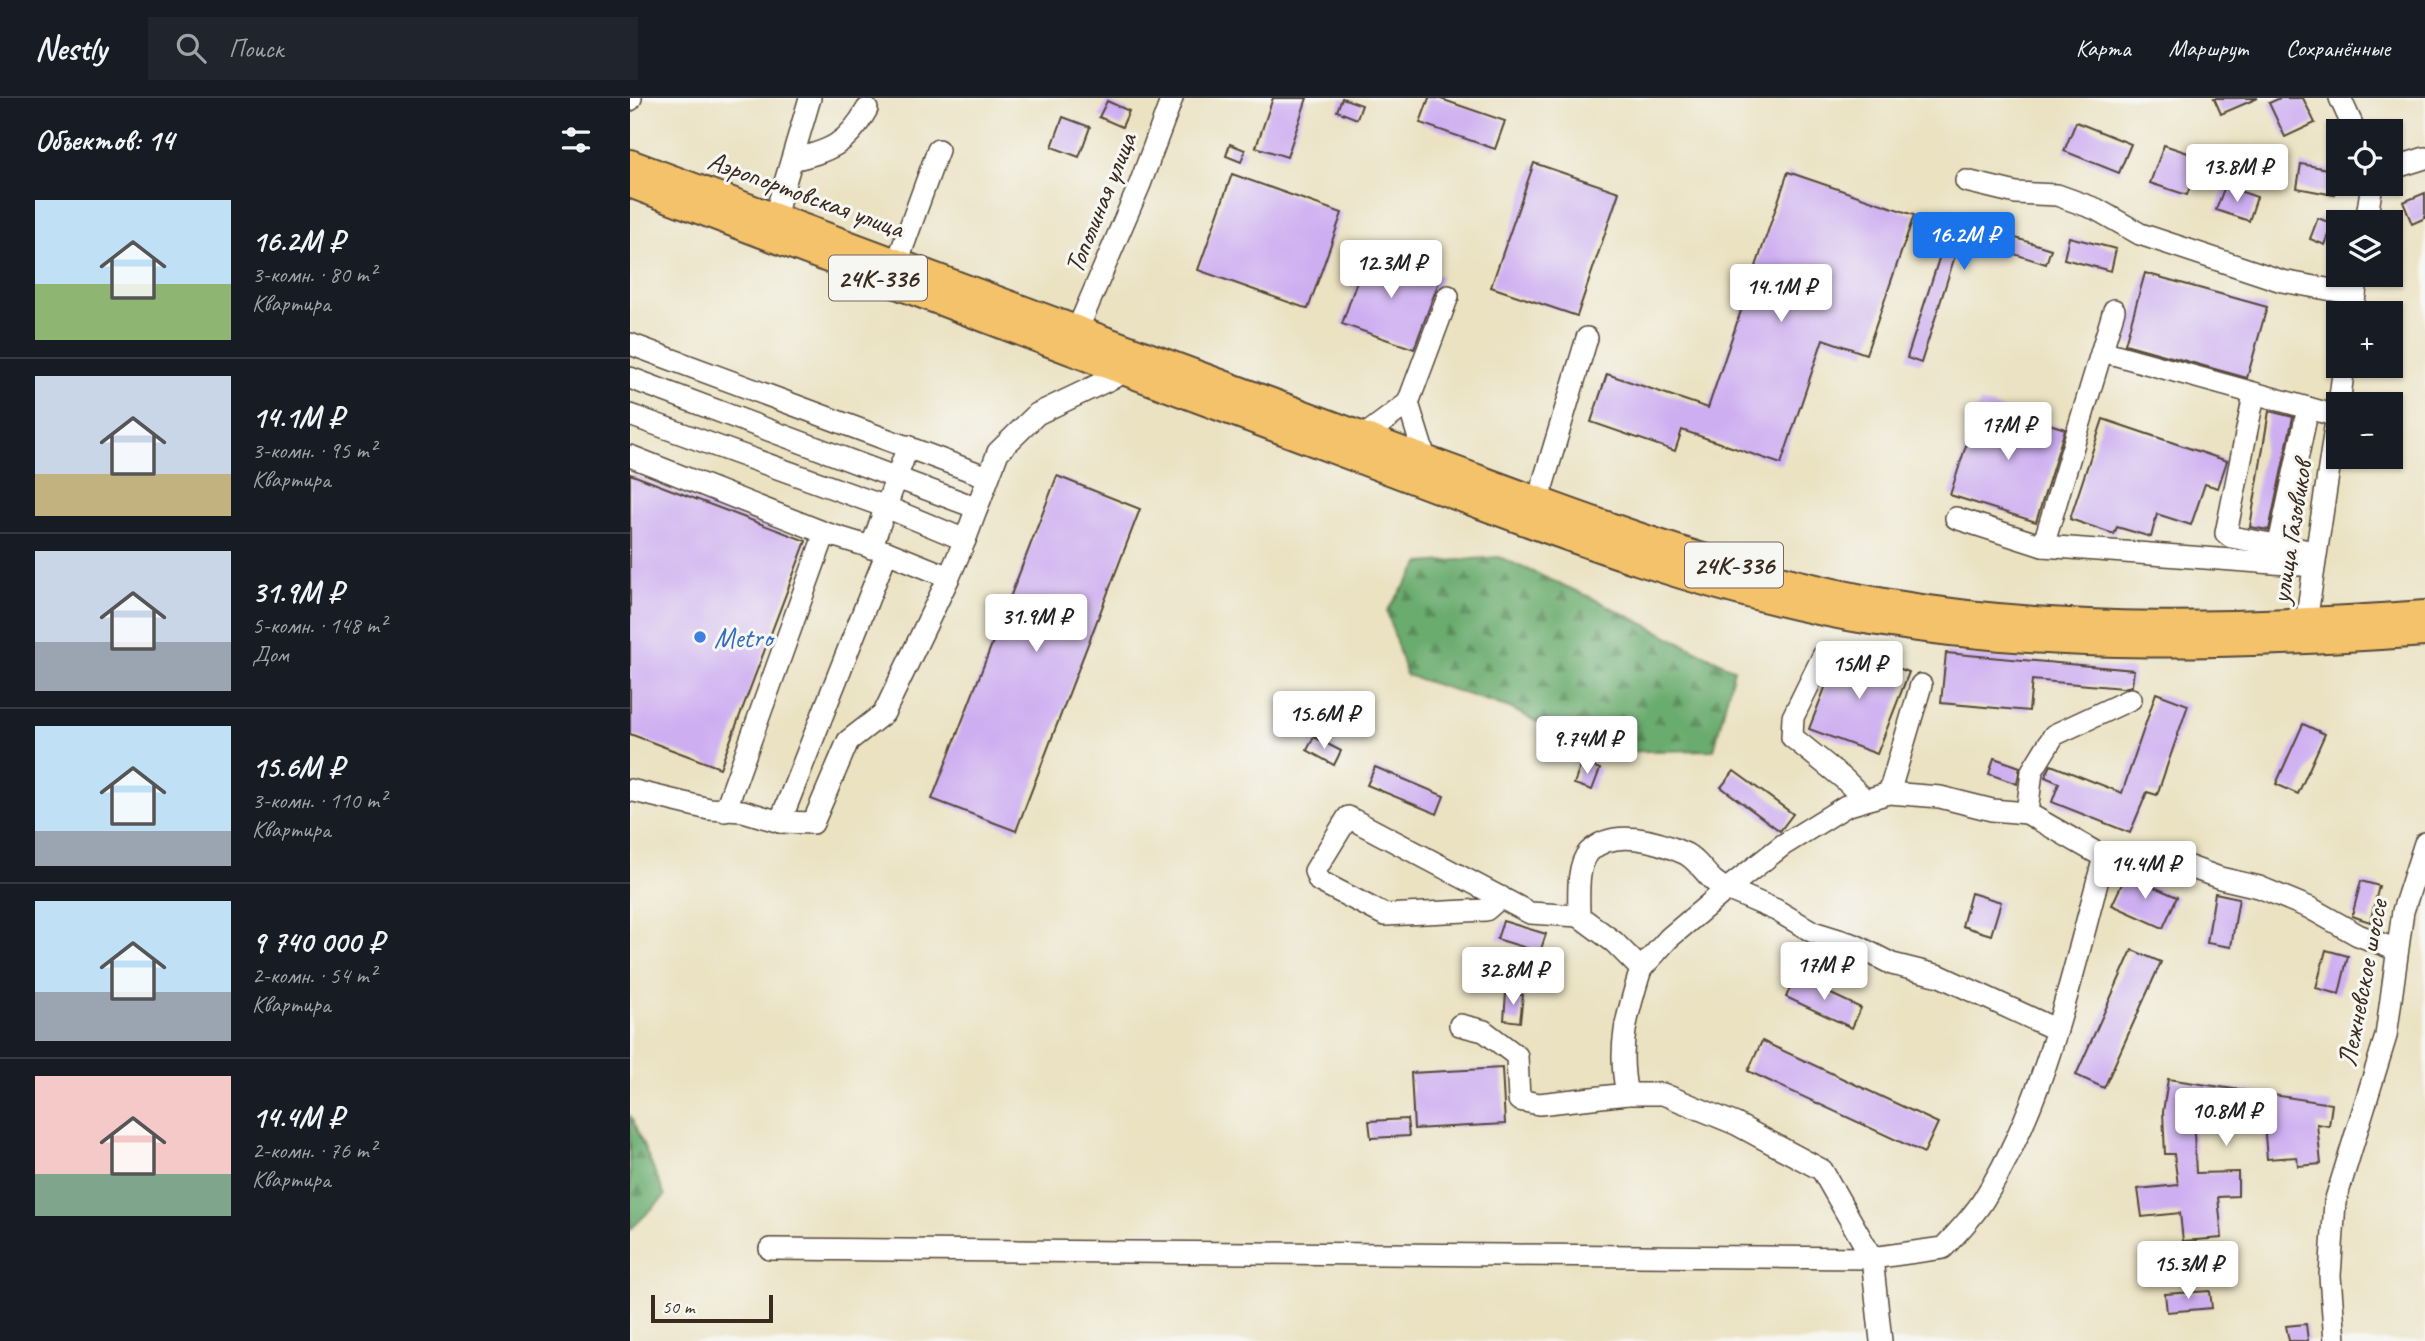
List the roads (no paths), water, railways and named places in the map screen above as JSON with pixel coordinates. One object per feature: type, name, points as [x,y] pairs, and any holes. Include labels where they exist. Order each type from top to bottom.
[{"type":"main road","name":"Аэропортовская улица","points":[[630,163],[1078,328]]},
{"type":"main road","name":"Аэропортовская улица","points":[[630,184],[1125,372]]},
{"type":"main road","name":"24К-336","points":[[1078,328],[1622,531],[1808,587],[1891,604],[2068,623],[2175,626],[2306,622],[2425,614]]},
{"type":"main road","name":"24К-336","points":[[1125,372],[1590,545],[1797,607],[1874,622],[1980,635],[2122,645],[2259,644],[2425,634]]},
{"type":"street","points":[[775,216],[810,98]]},
{"type":"street","name":"Тополиная улица","points":[[1078,328],[1140,184],[1172,98]]},
{"type":"street","points":[[2340,98],[2350,119]]},
{"type":"street","points":[[792,160],[829,151],[856,129],[867,109]]},
{"type":"street","points":[[898,260],[938,150]]},
{"type":"street","points":[[2403,165],[2425,158]]},
{"type":"street","points":[[1966,181],[2016,193],[2057,195],[2096,209],[2140,234],[2282,281],[2355,294]]},
{"type":"street","points":[[1364,436],[1408,403],[1448,296]]},
{"type":"street","points":[[2043,546],[2114,310]]},
{"type":"street","points":[[1538,500],[1587,338]]},
{"type":"street","points":[[630,344],[985,476]]},
{"type":"street","points":[[2102,351],[2254,395],[2308,408],[2326,409]]},
{"type":"street","points":[[630,790],[725,811],[743,811],[780,821],[813,823],[848,741],[884,713],[950,577],[998,452],[1037,414],[1125,372]]},
{"type":"street","points":[[630,378],[898,476],[977,508]]},
{"type":"street","points":[[2254,395],[2225,530],[2231,537],[2279,544],[2315,559]]},
{"type":"street","points":[[1408,403],[1425,458]]},
{"type":"street","points":[[2279,544],[2308,408]]},
{"type":"street","points":[[630,415],[886,507],[965,540]]},
{"type":"street","points":[[780,821],[879,550],[886,507],[908,446]]},
{"type":"street","points":[[630,456],[825,533],[950,577]]},
{"type":"street","name":"улица Газовиков","points":[[2306,622],[2329,469]]},
{"type":"street","points":[[1956,518],[2043,546],[2315,559]]},
{"type":"street","points":[[725,811],[825,533]]},
{"type":"street","points":[[1823,656],[1793,717],[1793,737],[1865,800]]},
{"type":"street","points":[[1889,793],[1921,685]]},
{"type":"street","points":[[2027,813],[2032,771],[2054,735],[2131,699]]},
{"type":"street","points":[[1627,1094],[1621,1065],[1623,1041],[1626,1017],[1640,969],[1669,938],[1783,845],[1846,806],[1889,793],[1940,797],[1992,810],[2027,813],[2104,858],[2176,862],[2220,878],[2259,887],[2311,908],[2358,936],[2398,950]]},
{"type":"street","points":[[1501,897],[1486,910],[1385,915],[1319,881],[1315,871],[1348,817],[1501,897],[1530,914],[1578,916],[1614,942],[1640,969]]},
{"type":"street","points":[[1578,916],[1579,886],[1587,853],[1609,838],[1639,839],[1688,855],[1716,885],[1813,932],[1855,945],[1892,964],[1940,976],[2057,1030]]},
{"type":"street","name":"Лежневское шоссе","points":[[2335,1341],[2330,1276],[2334,1202],[2386,1036],[2403,911],[2425,843]]},
{"type":"street","points":[[770,1249],[1872,1258],[1943,1248],[1983,1202],[2022,1130],[2057,1030],[2104,858]]},
{"type":"street","points":[[1460,1025],[1484,1031],[1517,1056],[1519,1100],[1539,1104],[1627,1094],[1663,1094],[1736,1125],[1822,1170],[1872,1258],[1881,1341]]},
{"type":"place","name":"Metro","points":[[700,637]]}]
